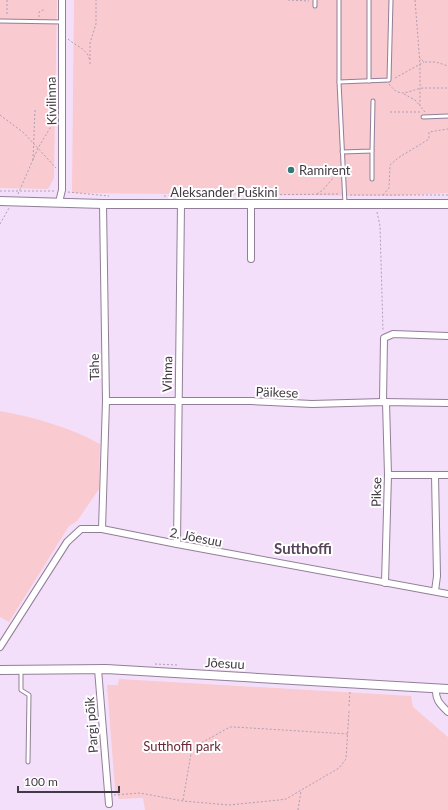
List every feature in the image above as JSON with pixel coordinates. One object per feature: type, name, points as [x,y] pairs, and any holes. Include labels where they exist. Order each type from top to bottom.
[{"type":"main road","name":"Aleksander Puškini","points":[[0,201],[103,204],[448,204]]},
{"type":"main road","name":"Jõesuu","points":[[0,670],[98,670],[448,689]]},
{"type":"street","name":"Kivilinna","points":[[59,202],[62,190],[62,0]]},
{"type":"street","name":"Tähe","points":[[102,529],[106,401],[103,204]]},
{"type":"street","name":"Vihma","points":[[177,544],[177,401],[181,204]]},
{"type":"street","points":[[251,204],[251,259]]},
{"type":"street","points":[[386,336],[393,334],[448,336]]},
{"type":"street","name":"Pikse","points":[[385,583],[388,475],[384,402],[383,340],[386,336]]},
{"type":"street","name":"Päikese","points":[[106,401],[312,404],[384,402],[448,403]]},
{"type":"street","points":[[388,475],[448,475]]},
{"type":"street","points":[[435,475],[437,576],[435,591]]},
{"type":"street","name":"2. Jõesuu","points":[[0,647],[35,590],[75,534],[81,528],[102,529],[448,594]]},
{"type":"street","name":"Pargi põik","points":[[98,670],[109,804]]},
{"type":"street","points":[[436,688],[436,696],[439,703],[448,712]]},
{"type":"lane","points":[[315,0],[315,6]]},
{"type":"lane","points":[[339,0],[339,82],[345,204]]},
{"type":"lane","points":[[369,0],[369,81]]},
{"type":"lane","points":[[339,82],[387,80],[391,0]]},
{"type":"lane","points":[[0,21],[62,22]]},
{"type":"lane","points":[[372,179],[373,101]]},
{"type":"lane","points":[[423,117],[448,116]]},
{"type":"lane","points":[[342,152],[372,150]]},
{"type":"lane","points":[[21,670],[21,690],[29,695],[28,762]]},
{"type":"path","points":[[7,0],[7,21]]},
{"type":"path","points":[[68,38],[80,46],[88,54],[90,64],[90,43],[96,24],[96,0]]},
{"type":"path","points":[[288,0],[315,0]]},
{"type":"path","points":[[415,0],[420,64],[420,106]]},
{"type":"path","points":[[39,22],[39,12],[45,9]]},
{"type":"path","points":[[419,57],[424,62]]},
{"type":"path","points":[[425,112],[415,100],[394,91],[387,80],[401,76],[424,62],[436,62],[448,66]]},
{"type":"path","points":[[404,94],[420,89],[448,88]]},
{"type":"path","points":[[33,162],[35,109]]},
{"type":"path","points":[[390,112],[422,112]]},
{"type":"path","points":[[0,115],[24,133],[56,169]]},
{"type":"path","points":[[0,224],[20,191],[38,148],[57,118]]},
{"type":"path","points":[[386,336],[383,334],[380,226],[375,204],[378,197],[390,188],[390,165],[398,158],[429,139],[429,132],[448,129]]},
{"type":"path","points":[[316,194],[323,190],[343,165]]},
{"type":"path","points":[[0,191],[62,190],[72,193],[111,196]]},
{"type":"path","points":[[161,196],[448,194]]},
{"type":"path","points":[[349,706],[350,683]]},
{"type":"path","points":[[108,796],[122,793],[140,793],[183,801],[229,805],[286,799],[344,764],[346,759],[349,711]]},
{"type":"path","points":[[183,801],[192,748],[230,727],[279,728],[300,732],[348,734]]},
{"type":"path","points":[[298,810],[302,790]]},
{"type":"green space","points":[[0,0],[57,0],[54,178],[48,189],[0,188]]},
{"type":"green space","points":[[74,0],[448,0],[448,193],[393,196],[72,193]]},
{"type":"green space","points":[[0,411],[51,423],[100,444],[99,489],[77,521],[69,526],[9,622],[0,617]]},
{"type":"green space","name":"Sutthoffi park","points":[[119,679],[411,696],[413,707],[448,737],[448,810],[145,810],[143,798],[119,799],[115,789],[107,685],[118,685]]},
{"type":"place","name":"Ramirent","points":[[291,170]]},
{"type":"district","name":"Sutthoffi","points":[[303,549]]}]
